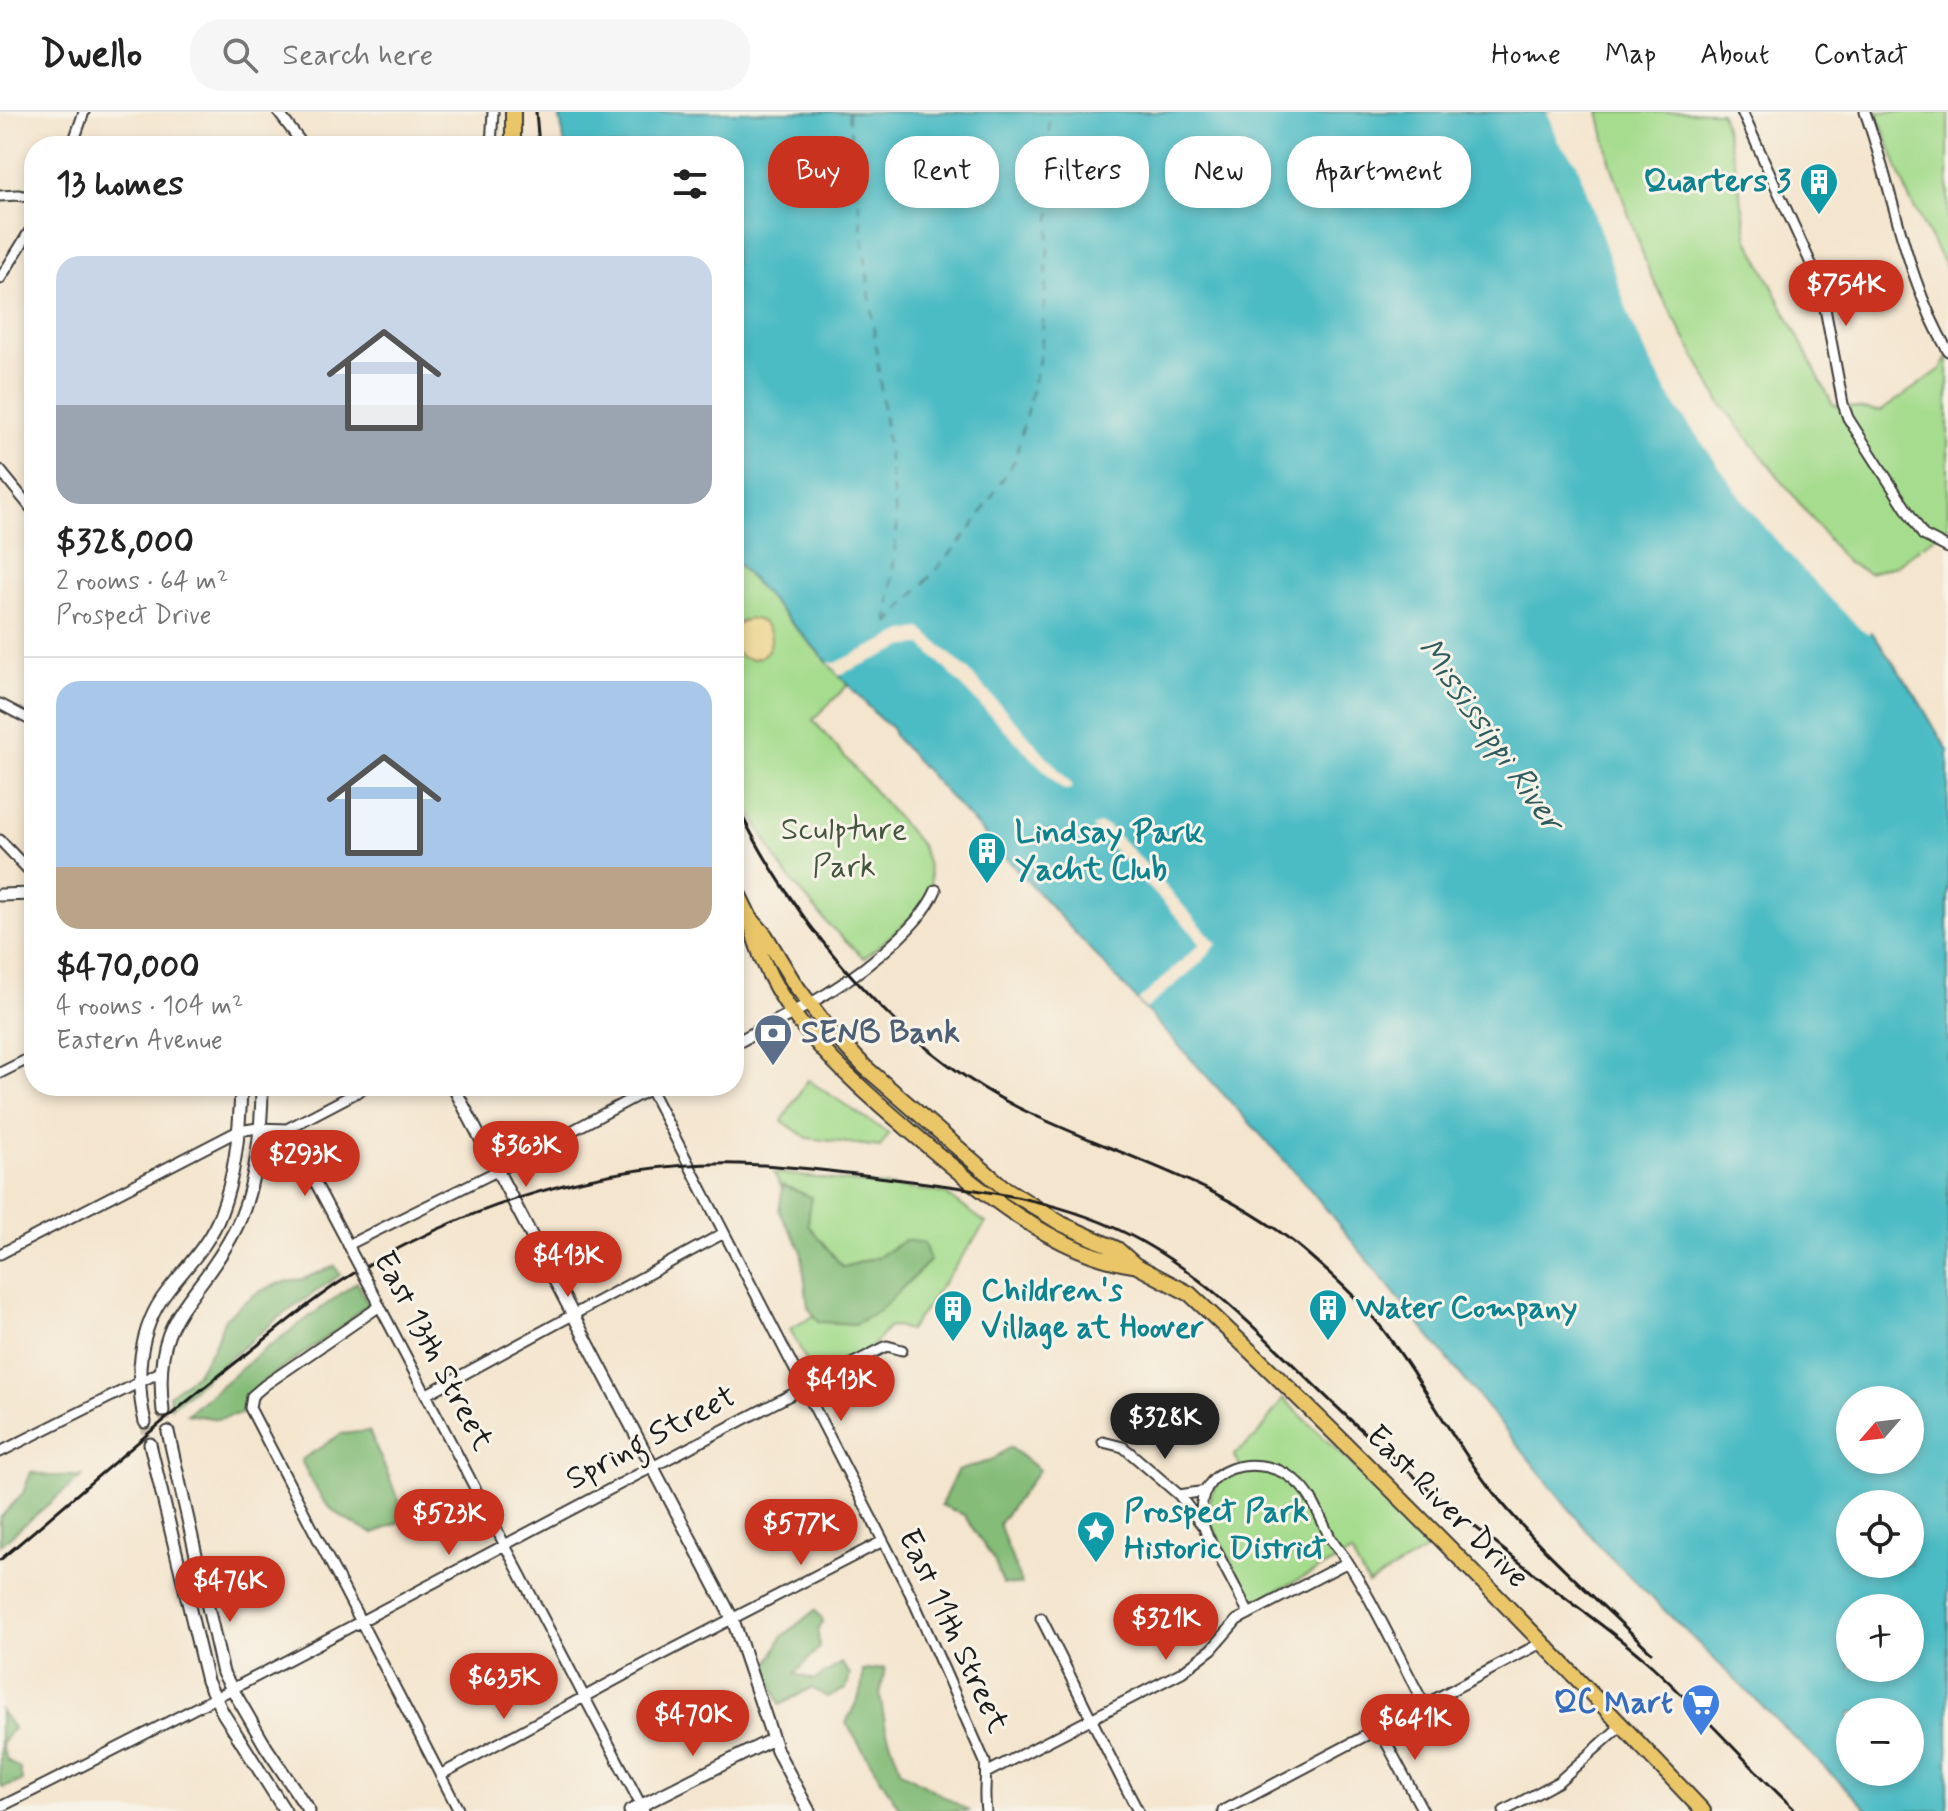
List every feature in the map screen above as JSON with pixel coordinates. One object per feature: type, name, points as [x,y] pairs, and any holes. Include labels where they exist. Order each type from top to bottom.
[{"type":"main road","points":[[513,112],[513,136]]},
{"type":"main road","name":"East River Drive","points":[[744,906],[760,953],[774,982],[817,1043],[856,1083],[968,1181],[1035,1227],[1113,1262],[1135,1265]]},
{"type":"main road","name":"East River Drive","points":[[750,918],[765,935],[809,1004],[844,1047],[865,1067],[993,1179],[1062,1224],[1117,1249],[1135,1265],[1190,1294],[1543,1642],[1703,1811]]},
{"type":"street","points":[[76,136],[84,112]]},
{"type":"street","points":[[278,112],[296,136]]},
{"type":"street","points":[[492,136],[493,112]]},
{"type":"street","points":[[1742,112],[1817,277],[1848,418],[1923,535],[1948,548]]},
{"type":"street","points":[[1865,112],[1887,177],[1911,268],[1948,351]]},
{"type":"street","points":[[0,196],[24,196]]},
{"type":"street","points":[[0,279],[24,240]]},
{"type":"street","points":[[0,470],[24,500]]},
{"type":"street","points":[[0,704],[24,717]]},
{"type":"street","points":[[0,840],[24,865]]},
{"type":"street","points":[[744,1039],[852,978],[929,906],[936,890]]},
{"type":"street","points":[[0,895],[24,894]]},
{"type":"street","points":[[0,1073],[24,1061]]},
{"type":"street","points":[[145,1422],[139,1382],[141,1354],[150,1321],[163,1297],[212,1233],[221,1213],[235,1160],[240,1096]]},
{"type":"street","points":[[163,1411],[160,1372],[170,1325],[225,1249],[244,1211],[252,1182],[261,1096]]},
{"type":"street","points":[[0,1254],[238,1131],[287,1129],[350,1096]]},
{"type":"street","points":[[458,1096],[733,1620],[773,1739],[809,1811]]},
{"type":"street","points":[[350,1249],[634,1096]]},
{"type":"street","name":"East 11th Street","points":[[656,1096],[910,1593],[985,1762],[983,1791],[986,1809]]},
{"type":"street","name":"East 13th Street","points":[[287,1129],[584,1697],[638,1809]]},
{"type":"street","points":[[427,1394],[724,1233]]},
{"type":"street","points":[[378,1302],[265,1385],[250,1401],[255,1419],[459,1811]]},
{"type":"street","name":"Spring Street","points":[[0,1807],[361,1622],[652,1465],[887,1346],[902,1350]]},
{"type":"street","points":[[0,1452],[160,1372]]},
{"type":"street","points":[[168,1432],[218,1652],[232,1689],[309,1811]]},
{"type":"street","points":[[1103,1442],[1123,1447],[1179,1495],[1204,1527],[1249,1614]]},
{"type":"street","points":[[150,1444],[201,1659],[215,1698],[285,1811]]},
{"type":"street","points":[[1204,1527],[1202,1506],[1206,1491],[1217,1476],[1245,1464],[1276,1468],[1289,1476],[1311,1500],[1332,1540],[1348,1562],[1424,1704]]},
{"type":"street","points":[[1179,1495],[1206,1491]]},
{"type":"street","points":[[440,1775],[883,1541]]},
{"type":"street","points":[[986,1773],[1182,1672],[1212,1649],[1237,1620],[1348,1562]]},
{"type":"street","points":[[1041,1618],[1138,1811]]},
{"type":"street","points":[[1223,1811],[1543,1642]]},
{"type":"street","points":[[1504,1811],[1558,1782],[1622,1725]]},
{"type":"street","points":[[1379,1729],[1423,1811]]},
{"type":"street","points":[[638,1809],[773,1739]]},
{"type":"street","points":[[15,1800],[21,1811]]},
{"type":"green space","points":[[1599,112],[1721,112],[1737,173],[1748,239],[1833,405],[1881,411],[1941,369],[1948,356],[1948,527],[1896,566],[1869,573],[1846,562],[1721,404],[1650,274],[1611,165]]},
{"type":"green space","points":[[1877,112],[1948,112],[1948,271],[1908,196]]},
{"type":"green space","name":"Sculpture Park","points":[[744,571],[848,685],[813,720],[921,845],[930,872],[931,889],[922,906],[864,958],[827,923],[782,869],[744,801]]},
{"type":"green space","points":[[808,1080],[889,1134],[880,1147],[807,1138],[782,1121]]},
{"type":"green space","points":[[774,1173],[944,1193],[986,1223],[909,1331],[897,1326],[888,1328],[871,1348],[815,1378],[790,1329],[817,1314],[808,1240]]},
{"type":"green space","points":[[783,1185],[811,1197],[808,1225],[843,1267],[878,1257],[905,1240],[924,1243],[930,1261],[879,1311],[855,1324],[819,1322],[808,1307],[801,1249],[779,1211]]},
{"type":"green space","points":[[335,1266],[340,1275],[278,1318],[171,1407],[169,1395],[196,1374],[213,1348],[225,1318],[255,1294],[276,1284],[303,1279]]},
{"type":"green space","points":[[357,1282],[368,1304],[341,1327],[260,1384],[245,1400],[243,1413],[218,1419],[187,1414],[260,1353]]},
{"type":"green space","points":[[1283,1398],[1435,1545],[1368,1584],[1351,1553],[1260,1599],[1251,1598],[1213,1528],[1210,1499],[1217,1484],[1242,1469],[1234,1455],[1258,1435]]},
{"type":"green space","points":[[369,1431],[399,1500],[399,1522],[374,1534],[328,1506],[301,1460],[341,1434]]},
{"type":"green space","points":[[1010,1447],[1039,1470],[999,1524],[1022,1585],[1003,1584],[995,1562],[964,1515],[941,1505],[957,1471],[992,1460]]},
{"type":"green space","points":[[31,1472],[49,1476],[82,1476],[0,1545],[0,1518],[23,1493]]},
{"type":"green space","points":[[815,1610],[823,1621],[818,1631],[819,1648],[795,1674],[815,1680],[841,1663],[850,1674],[846,1689],[827,1697],[811,1688],[780,1705],[766,1668],[782,1637]]},
{"type":"green space","points":[[885,1668],[880,1696],[886,1729],[901,1771],[969,1811],[901,1811],[846,1723],[861,1693],[863,1671]]},
{"type":"green space","points":[[0,1710],[13,1728],[1,1745],[7,1760],[20,1769],[22,1781],[3,1788],[0,1784]]},
{"type":"sand","points":[[744,621],[758,621],[769,632],[771,639],[765,653],[751,659],[744,657]]},
{"type":"water","name":"Mississippi River","points":[[559,112],[1552,112],[1560,138],[1584,166],[1650,351],[1744,495],[1871,631],[1916,696],[1948,751],[1948,1811],[1869,1811],[1844,1786],[1924,1786],[1924,1698],[1836,1698],[1836,1779],[1601,1548],[1305,1183],[894,736],[892,728],[879,718],[744,571],[744,136],[563,136]]},
{"type":"pier","points":[[1547,112],[1556,112],[1563,136],[1589,165],[1654,350],[1747,493],[1874,628],[1868,634],[1798,565],[1751,511],[1677,408],[1632,324],[1577,163],[1558,142]]},
{"type":"pier","points":[[921,628],[968,670],[1072,785],[1071,789],[1060,787],[922,645],[906,646],[839,675],[828,662],[835,663],[904,631]]},
{"type":"pier","points":[[1101,824],[1108,826],[1149,867],[1217,944],[1202,962],[1146,1009],[1138,1001],[1200,944],[1092,827]]},
{"type":"ferry route","points":[[848,112],[897,526],[888,623]]},
{"type":"ferry route","points":[[888,624],[970,531],[1015,460],[1041,352],[1053,177],[1048,112]]},
{"type":"tunnel","points":[[163,1411],[168,1432]]},
{"type":"tunnel","points":[[145,1422],[150,1444]]},
{"type":"railway","points":[[536,112],[538,136]]},
{"type":"railway","points":[[744,819],[786,891],[817,935],[889,1015],[929,1050],[972,1081],[1017,1107],[1165,1170],[1237,1205],[1271,1226],[1334,1277],[1396,1346],[1475,1468],[1507,1509],[1651,1652]]},
{"type":"railway","points":[[0,1560],[184,1403],[324,1293],[395,1250],[489,1208],[588,1179],[689,1165],[783,1167],[941,1185],[1028,1200],[1085,1216],[1139,1240],[1171,1260],[1258,1331],[1407,1471],[1652,1666],[1796,1811]]},
{"type":"place","name":"Quarters 3","points":[[1819,216]]},
{"type":"place","name":"Lindsay Park Yacht Club","points":[[987,885]]},
{"type":"place","name":"SENB Bank","points":[[773,1067]]},
{"type":"place","name":"Water Company","points":[[1328,1342]]},
{"type":"place","name":"Children's Village at Hoover","points":[[953,1343]]},
{"type":"place","name":"Prospect Park Historic District","points":[[1096,1564]]},
{"type":"place","name":"QC Mart","points":[[1701,1737]]}]
